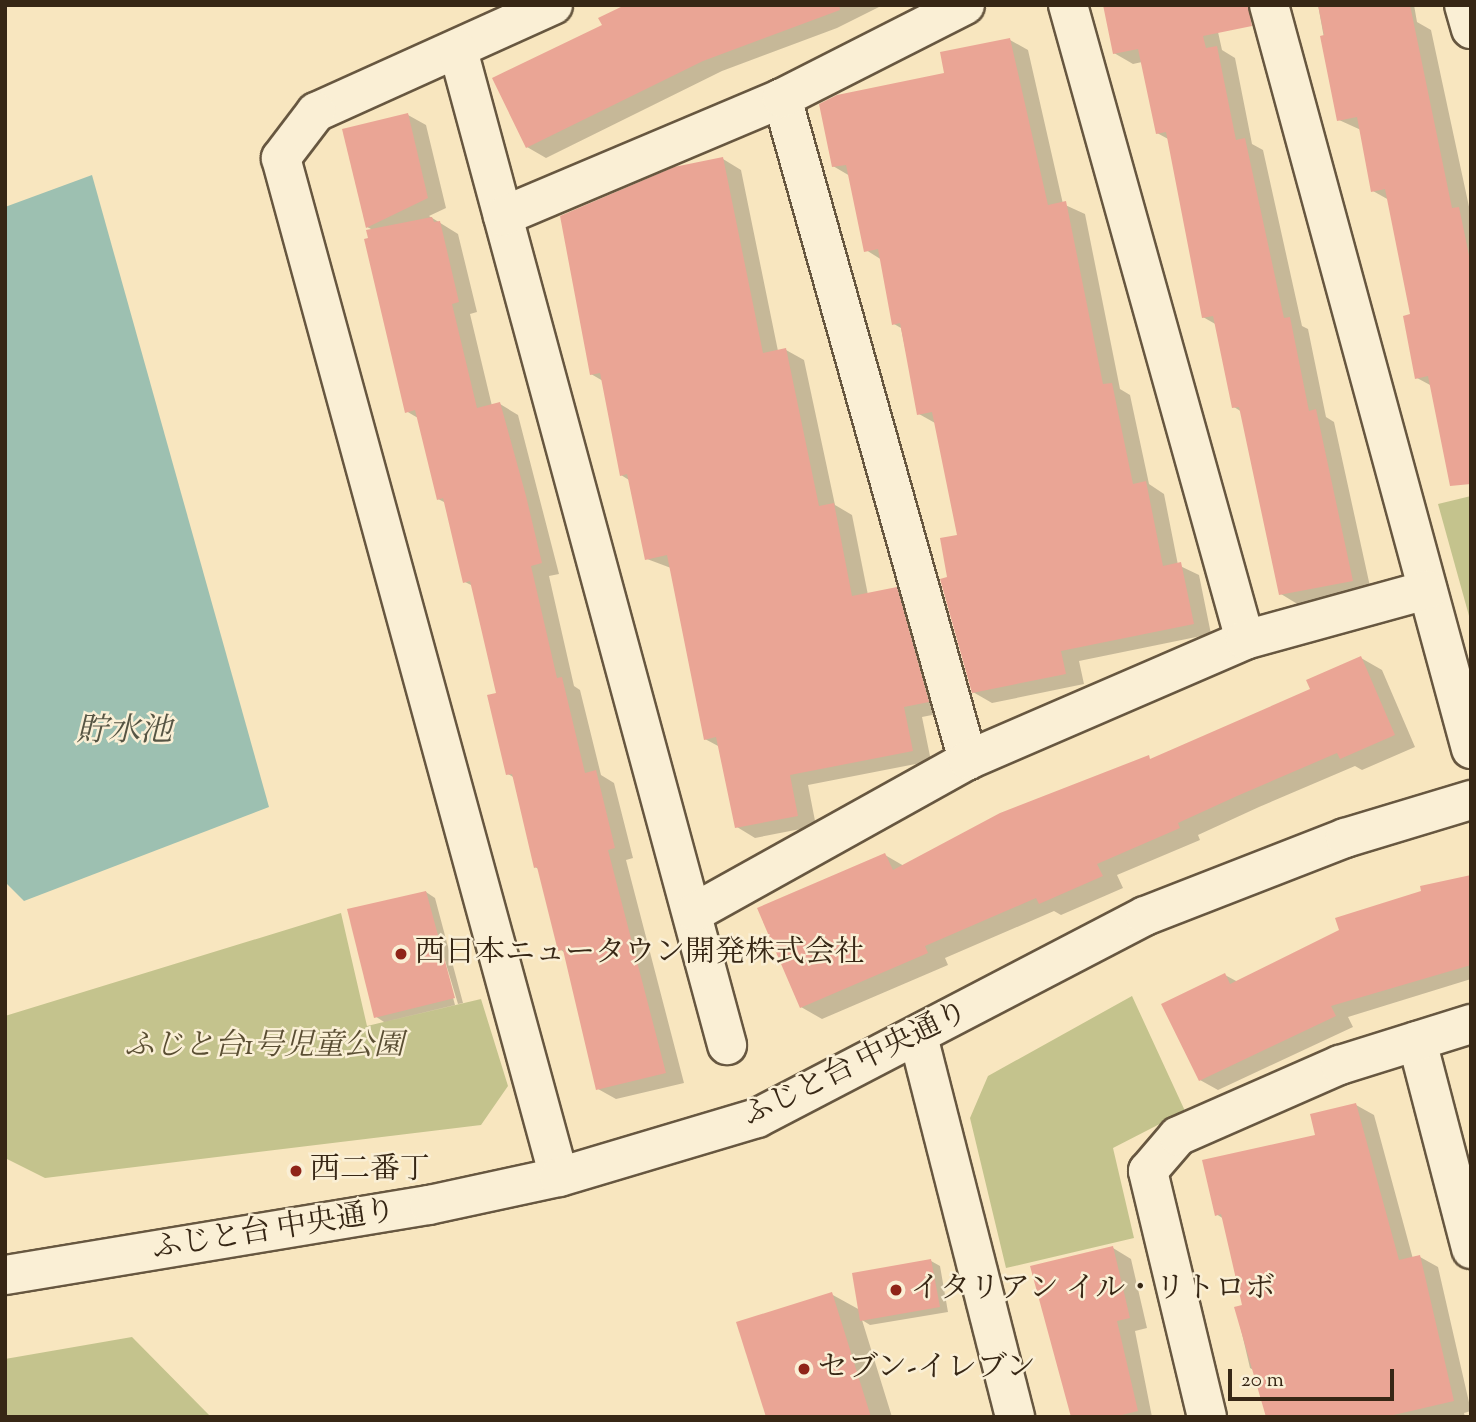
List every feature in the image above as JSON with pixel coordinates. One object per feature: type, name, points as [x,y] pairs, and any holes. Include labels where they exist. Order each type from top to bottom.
[{"type":"street","points":[[553,5],[316,112],[281,158],[559,1177]]},
{"type":"street","points":[[503,216],[782,98],[965,5]]},
{"type":"street","points":[[1068,5],[1245,640]]},
{"type":"street","points":[[1269,5],[1471,749]]},
{"type":"street","points":[[1464,5],[1471,29]]},
{"type":"street","points":[[458,50],[695,912],[727,1045]]},
{"type":"street","points":[[782,98],[968,760]]},
{"type":"street","points":[[695,912],[968,760],[1245,640],[1427,590]]},
{"type":"street","name":"ふじと台 中央通り","points":[[5,1275],[429,1206],[559,1177],[757,1118],[1145,916],[1345,838],[1471,800]]},
{"type":"street","points":[[1207,1417],[1148,1171],[1178,1136],[1340,1065],[1471,1024]]},
{"type":"street","points":[[918,1036],[1015,1417]]},
{"type":"street","points":[[1417,1041],[1471,1250]]},
{"type":"green space","points":[[1471,496],[1471,623],[1438,504]]},
{"type":"green space","name":"ふじと台1号児童公園","points":[[341,913],[367,1026],[481,999],[508,1086],[481,1125],[45,1178],[5,1158],[5,1016]]},
{"type":"green space","points":[[1132,996],[1185,1111],[1113,1148],[1134,1238],[1006,1268],[970,1118],[988,1076]]},
{"type":"green space","points":[[132,1337],[211,1417],[5,1417],[5,1359]]},
{"type":"water","name":"貯水池","points":[[92,175],[269,807],[24,901],[5,882],[5,207]]},
{"type":"building","points":[[625,5],[839,5],[840,10],[703,61],[526,148],[492,78],[602,25],[598,18]]},
{"type":"building","points":[[1103,5],[1248,5],[1252,26],[1203,36],[1206,48],[1217,46],[1236,140],[1245,138],[1284,318],[1290,317],[1309,411],[1316,409],[1353,581],[1279,595],[1239,407],[1232,408],[1213,316],[1202,318],[1166,132],[1156,134],[1138,49],[1113,54]]},
{"type":"building","points":[[1318,5],[1410,5],[1452,208],[1459,207],[1471,265],[1471,484],[1450,486],[1428,376],[1415,379],[1403,316],[1410,314],[1385,189],[1371,192],[1357,117],[1337,121],[1320,36],[1324,35]]},
{"type":"building","points":[[1010,38],[1048,205],[1066,201],[1103,384],[1112,383],[1133,484],[1146,481],[1163,566],[1181,562],[1194,624],[1061,651],[1066,674],[972,693],[940,579],[947,577],[940,538],[957,535],[932,412],[917,415],[900,323],[892,325],[878,249],[864,252],[846,165],[832,167],[819,104],[837,95],[944,73],[940,52]]},
{"type":"building","points":[[408,113],[428,198],[366,228],[342,129]]},
{"type":"building","points":[[723,157],[763,353],[786,348],[819,506],[834,503],[852,596],[897,587],[929,702],[904,707],[913,751],[790,775],[798,816],[735,828],[716,737],[704,740],[667,555],[645,560],[627,474],[620,476],[600,373],[590,375],[560,216],[674,167]]},
{"type":"building","points":[[432,217],[434,222],[440,221],[459,302],[452,304],[477,408],[500,402],[526,496],[542,563],[531,566],[557,678],[562,677],[585,773],[596,770],[615,848],[608,850],[666,1073],[596,1090],[563,950],[558,951],[537,867],[534,868],[512,774],[506,775],[487,695],[496,693],[470,581],[463,583],[443,498],[437,500],[415,410],[405,413],[364,239],[368,238],[366,230]]},
{"type":"building","points":[[1361,656],[1395,735],[1340,759],[1337,753],[1178,823],[1180,828],[1097,864],[1103,876],[1039,904],[1036,898],[925,946],[928,953],[800,1008],[757,908],[885,853],[893,870],[1000,813],[1149,755],[1150,759],[1310,689],[1306,680]]},
{"type":"building","points":[[1471,875],[1471,965],[1331,1006],[1336,1016],[1199,1081],[1161,1004],[1225,973],[1230,984],[1339,930],[1335,918],[1421,891],[1420,886]]},
{"type":"building","name":"西日本ニュータウン開発株式会社","points":[[426,891],[455,998],[374,1018],[347,909]]},
{"type":"building","points":[[1356,1103],[1399,1260],[1420,1255],[1454,1401],[1385,1417],[1266,1417],[1234,1307],[1242,1305],[1221,1214],[1215,1216],[1202,1160],[1315,1135],[1310,1114]]},
{"type":"building","points":[[1113,1246],[1130,1318],[1117,1321],[1138,1411],[1114,1417],[1071,1417],[1030,1266]]},
{"type":"building","name":"イタリアン イル・リトロボ","points":[[931,1259],[940,1307],[860,1321],[852,1273]]},
{"type":"building","name":"セブン-イレブン","points":[[832,1292],[871,1417],[766,1417],[736,1322]]},
{"type":"place","name":"西日本ニュータウン開発株式会社","points":[[401,954]]},
{"type":"place","name":"西二番丁","points":[[296,1171]]},
{"type":"place","name":"イタリアン イル・リトロボ","points":[[896,1290]]},
{"type":"place","name":"セブン-イレブン","points":[[804,1369]]}]
